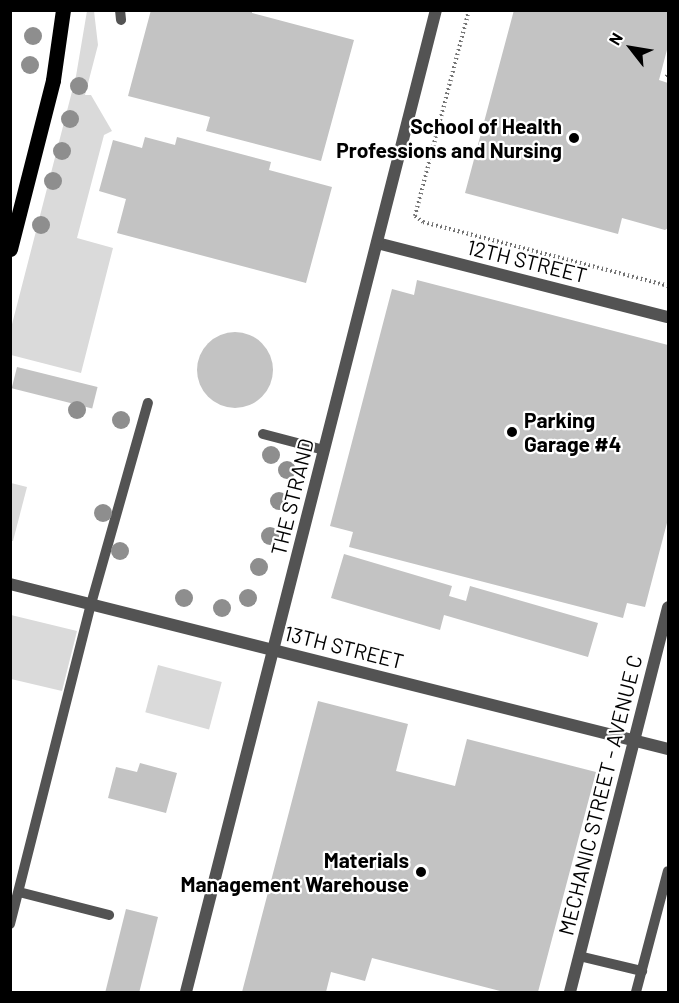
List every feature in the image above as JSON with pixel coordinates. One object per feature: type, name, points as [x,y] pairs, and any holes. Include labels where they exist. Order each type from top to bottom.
[{"type":"main road","points":[[10,249],[53,80],[63,10]]},
{"type":"street","name":"THE STRAND","points":[[186,993],[436,10]]},
{"type":"street","name":"12TH STREET","points":[[377,243],[669,317]]},
{"type":"street","name":"13TH STREET","points":[[10,584],[669,749]]},
{"type":"street","name":"MECHANIC STREET - AVENUE C","points":[[570,993],[669,606]]},
{"type":"lane","points":[[10,924],[91,604],[148,403]]},
{"type":"lane","points":[[262,434],[324,450]]},
{"type":"lane","points":[[636,993],[669,871]]},
{"type":"lane","points":[[19,892],[109,915]]},
{"type":"lane","points":[[579,956],[642,971]]},
{"type":"path","points":[[469,10],[415,216],[423,222],[669,286]]},
{"type":"shaded area","points":[[87,11],[94,11],[98,45],[85,95],[91,95],[112,131],[104,135],[77,238],[113,248],[81,373],[11,355],[10,332],[76,76]]},
{"type":"shaded area","points":[[11,483],[27,487],[13,541],[10,541]]},
{"type":"shaded area","points":[[11,615],[77,631],[62,691],[11,679]]},
{"type":"shaded area","points":[[158,665],[222,682],[209,729],[145,712]]},
{"type":"building","points":[[151,10],[252,10],[252,13],[354,40],[321,161],[206,131],[210,117],[128,96]]},
{"type":"building","name":"School of Health Professions and Nursing","points":[[514,10],[668,10],[668,46],[659,80],[668,83],[668,228],[665,230],[622,218],[618,234],[465,193]]},
{"type":"building","points":[[145,137],[175,145],[177,137],[271,162],[269,170],[332,187],[306,283],[117,233],[126,199],[99,191],[113,140],[142,148]]},
{"type":"building","name":"Parking Garage #4","points":[[417,280],[668,345],[668,519],[645,607],[627,603],[623,618],[349,547],[353,532],[330,526],[392,289],[414,295]]},
{"type":"building","points":[[235,332],[250,335],[262,343],[270,355],[273,370],[270,385],[262,397],[250,405],[235,408],[220,405],[208,397],[200,385],[197,370],[200,355],[208,343],[220,335]]},
{"type":"building","points":[[17,367],[98,387],[92,408],[12,388]]},
{"type":"building","points":[[344,554],[452,586],[449,596],[466,601],[470,586],[598,623],[588,657],[444,615],[440,630],[331,598]]},
{"type":"building","name":"Materials Management Warehouse","points":[[318,701],[408,724],[396,771],[455,786],[467,739],[596,772],[538,992],[504,992],[372,958],[365,981],[331,972],[326,992],[242,992]]},
{"type":"building","points":[[140,763],[177,773],[166,813],[108,798],[116,767],[137,772]]},
{"type":"building","points":[[126,909],[158,917],[139,992],[105,992]]},
{"type":"place","name":"School of Health Professions and Nursing","points":[[574,138]]},
{"type":"place","name":"Parking Garage #4","points":[[512,432]]},
{"type":"place","name":"Materials Management Warehouse","points":[[421,872]]}]
